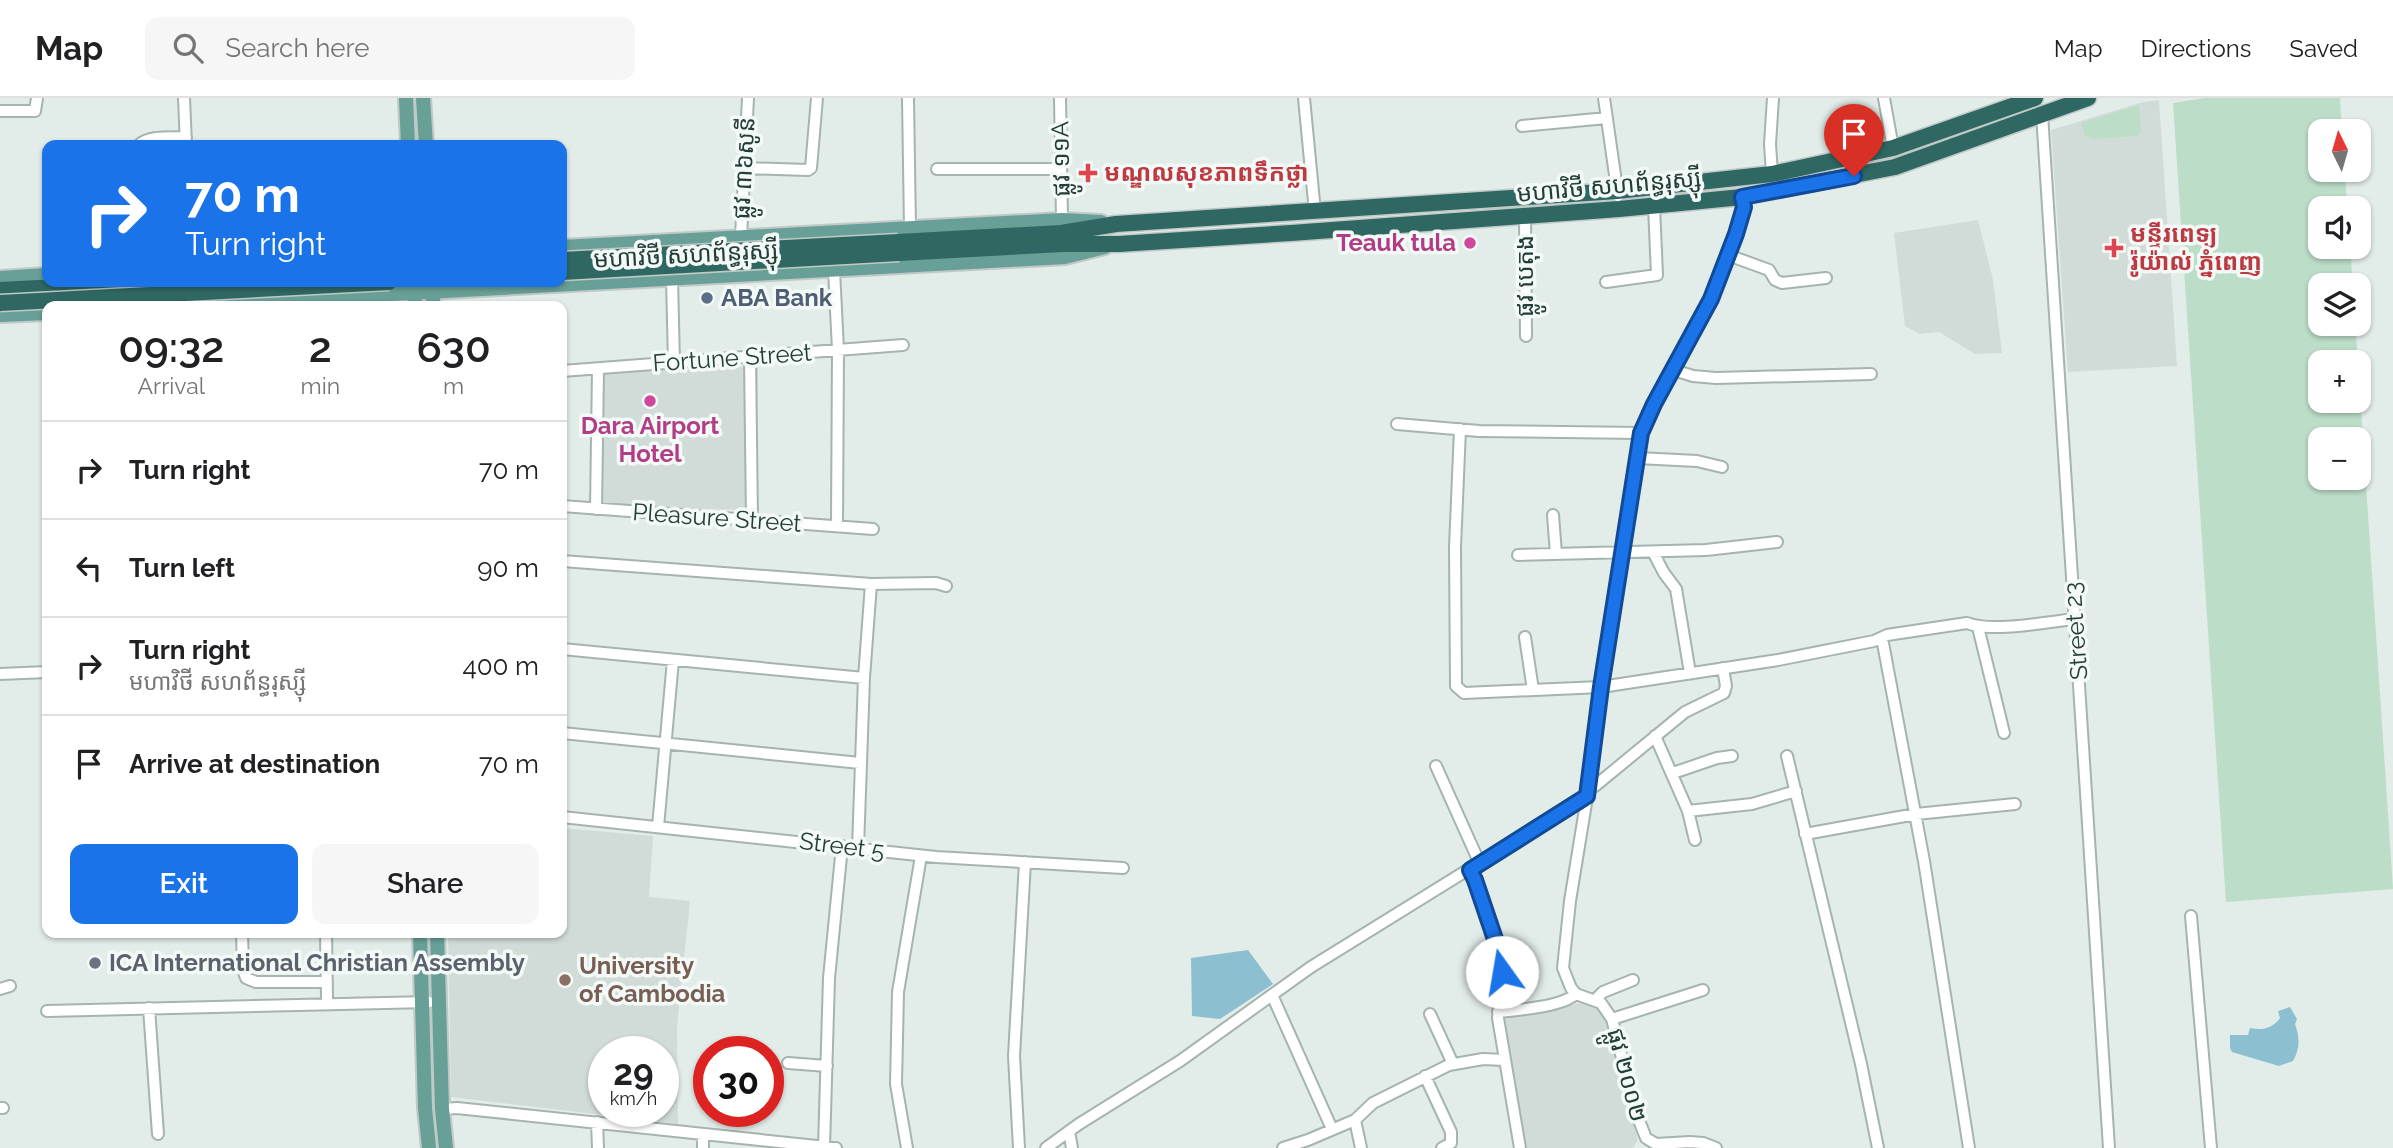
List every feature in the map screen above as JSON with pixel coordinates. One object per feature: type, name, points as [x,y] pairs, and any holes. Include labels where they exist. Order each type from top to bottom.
[{"type":"highway","name":"មហាវិថី សហព័ន្ធរុស្ស៊ី","points":[[898,248],[1061,233],[1116,224],[1618,191],[1772,174],[1893,148],[2035,98]]},
{"type":"highway","name":"មហាវិថី សហព័ន្ធរុស្ស៊ី","points":[[898,248],[1119,244],[1525,217],[1742,197],[1895,167],[2088,98]]},
{"type":"highway","points":[[567,260],[898,248]]},
{"type":"highway","points":[[567,272],[898,248]]},
{"type":"highway","points":[[0,290],[57,287]]},
{"type":"highway","points":[[0,303],[296,287]]},
{"type":"main road","points":[[406,98],[408,140]]},
{"type":"main road","points":[[423,98],[426,140]]},
{"type":"main road","name":"មហាវិថី សហព័ន្ធរុស្ស៊ី","points":[[567,247],[1062,220],[1116,224]]},
{"type":"main road","points":[[655,242],[646,249],[642,260],[647,272],[656,279]]},
{"type":"main road","name":"មហាវិថី សហព័ន្ធរុស្ស៊ី","points":[[567,285],[1065,257],[1119,244]]},
{"type":"main road","points":[[0,278],[42,275]]},
{"type":"main road","name":"មហាវិថី សហព័ន្ធរុស្ស៊ី","points":[[334,301],[529,287]]},
{"type":"main road","points":[[0,316],[42,313]]},
{"type":"main road","points":[[420,938],[425,1108],[429,1148]]},
{"type":"main road","points":[[438,938],[442,1109],[446,1148]]},
{"type":"street","points":[[0,111],[35,111],[37,98]]},
{"type":"street","points":[[184,98],[186,140]]},
{"type":"street","name":"ផ្លូវ ៣៦សូនី","points":[[741,237],[748,98]]},
{"type":"street","points":[[743,168],[811,169],[817,98]]},
{"type":"street","points":[[908,98],[910,228]]},
{"type":"street","name":"ផ្លូវ ១១A","points":[[1060,98],[1062,220]]},
{"type":"street","points":[[1304,98],[1315,212]]},
{"type":"street","points":[[1604,98],[1619,209]]},
{"type":"street","points":[[1772,174],[1770,144],[1773,98]]},
{"type":"street","points":[[1884,98],[1893,148]]},
{"type":"street","name":"Street 23","points":[[2042,114],[2109,1148]]},
{"type":"street","points":[[1522,126],[1607,118]]},
{"type":"street","points":[[148,140],[169,140]]},
{"type":"street","points":[[937,169],[1061,169]]},
{"type":"street","points":[[1498,1012],[1560,1002],[1576,994],[1565,978],[1563,956],[1641,433],[1711,299],[1744,207],[1742,197]]},
{"type":"street","points":[[1606,282],[1657,275],[1654,206]]},
{"type":"street","name":"ផ្លូវ បេតុង","points":[[1525,217],[1526,336]]},
{"type":"street","points":[[1728,255],[1769,270],[1775,280],[1782,283],[1826,278]]},
{"type":"street","points":[[834,270],[838,350],[837,526]]},
{"type":"street","points":[[673,278],[674,363]]},
{"type":"street","name":"Fortune Street","points":[[567,372],[903,345]]},
{"type":"street","points":[[750,357],[752,520]]},
{"type":"street","points":[[596,509],[598,369]]},
{"type":"street","points":[[1674,370],[1693,376],[1716,378],[1871,374]]},
{"type":"street","points":[[1397,424],[1479,431],[1641,433]]},
{"type":"street","points":[[1460,429],[1455,547],[1456,686],[1464,693],[1601,687],[1852,646],[1967,623],[1978,627],[2075,620]]},
{"type":"street","points":[[1638,458],[1697,461],[1722,467]]},
{"type":"street","name":"Pleasure Street","points":[[567,506],[873,529]]},
{"type":"street","points":[[1553,515],[1556,554]]},
{"type":"street","points":[[1518,555],[1706,550],[1777,542]]},
{"type":"street","points":[[1653,552],[1676,589],[1690,673]]},
{"type":"street","points":[[567,561],[871,584],[936,583],[946,586]]},
{"type":"street","points":[[858,848],[864,678],[871,584]]},
{"type":"street","points":[[1978,627],[2004,733]]},
{"type":"street","points":[[1525,637],[1532,690]]},
{"type":"street","points":[[1882,638],[1916,814],[1969,1148]]},
{"type":"street","points":[[567,649],[864,678]]},
{"type":"street","points":[[658,827],[673,660]]},
{"type":"street","points":[[1046,1148],[1180,1061],[1311,967],[1480,864],[1588,791],[1685,712],[1724,693],[1726,686],[1723,668]]},
{"type":"street","points":[[0,674],[42,672]]},
{"type":"street","points":[[567,733],[860,763]]},
{"type":"street","points":[[1655,736],[1688,811],[1695,840]]},
{"type":"street","points":[[1673,773],[1717,758],[1732,756]]},
{"type":"street","points":[[1787,756],[1861,1064],[1878,1148]]},
{"type":"street","points":[[1436,766],[1480,864]]},
{"type":"street","points":[[1688,811],[1752,804],[1796,791]]},
{"type":"street","points":[[1805,834],[1916,814],[2015,804]]},
{"type":"street","name":"Street 5","points":[[567,818],[921,856],[1123,868]]},
{"type":"street","points":[[824,1146],[829,978],[842,846]]},
{"type":"street","points":[[907,1148],[896,1084],[898,992],[921,856]]},
{"type":"street","points":[[1019,1148],[1014,1056],[1025,862]]},
{"type":"street","points":[[1470,870],[1499,951],[1502,972],[1498,1012],[1520,1148]]},
{"type":"street","points":[[2191,916],[2211,1148]]},
{"type":"street","points":[[242,938],[243,969],[246,978],[256,982],[327,982]]},
{"type":"street","points":[[326,938],[327,1001]]},
{"type":"street","points":[[1596,999],[1602,992],[1633,981]]},
{"type":"street","points":[[1612,1019],[1703,990]]},
{"type":"street","name":"ផ្លូវ ២០០២","points":[[1576,994],[1596,999],[1612,1019],[1640,1128],[1647,1145],[1703,1143],[1716,1148]]},
{"type":"street","points":[[1272,995],[1332,1129]]},
{"type":"street","points":[[47,1011],[327,1001],[439,1002]]},
{"type":"street","points":[[149,1009],[158,1134]]},
{"type":"street","points":[[1430,1014],[1453,1064]]},
{"type":"street","points":[[1283,1148],[1355,1120],[1373,1103],[1453,1064],[1483,1059],[1504,1060]]},
{"type":"street","points":[[788,1063],[827,1066]]},
{"type":"street","points":[[1425,1076],[1451,1132],[1451,1143],[1442,1148]]},
{"type":"street","points":[[442,1109],[457,1108],[588,1121]]},
{"type":"street","points":[[1355,1120],[1362,1148]]},
{"type":"street","points":[[597,1127],[598,1148]]},
{"type":"street","points":[[641,1127],[836,1148]]},
{"type":"street","points":[[1069,1131],[1072,1148]]},
{"type":"street","points":[[703,1134],[703,1148]]},
{"type":"shaded area","name":"មន្ទីរពេទ្យ រ៉ូយ៉ាល់ ភ្នំពេញ","points":[[2159,100],[2177,366],[2068,372],[2051,130],[2143,102]]},
{"type":"shaded area","points":[[1978,220],[1993,280],[2002,353],[1975,354],[1939,332],[1919,334],[1905,326],[1894,233]]},
{"type":"shaded area","points":[[758,367],[757,510],[592,508],[595,368]]},
{"type":"shaded area","name":"University of Cambodia","points":[[567,828],[653,836],[649,897],[690,901],[677,1036],[588,1036],[588,1113],[451,1097],[448,938],[567,938]]},
{"type":"shaded area","points":[[1593,1001],[1602,1011],[1638,1140],[1633,1148],[1524,1148],[1504,1020],[1513,1015]]},
{"type":"green space","points":[[2205,98],[2340,98],[2341,119],[2308,119],[2308,182],[2346,182],[2346,196],[2308,196],[2308,259],[2351,259],[2352,273],[2308,273],[2308,336],[2356,336],[2357,350],[2308,350],[2308,413],[2361,413],[2362,427],[2308,427],[2308,490],[2366,490],[2393,889],[2226,902],[2173,103]]},
{"type":"green space","points":[[2139,105],[2141,133],[2136,136],[2095,139],[2085,136],[2081,123]]},
{"type":"water","points":[[1248,950],[1273,984],[1220,1019],[1192,1016],[1191,958]]},
{"type":"water","points":[[2290,1007],[2297,1019],[2295,1024],[2298,1047],[2293,1061],[2279,1066],[2232,1052],[2230,1035],[2248,1035],[2250,1028],[2263,1029],[2271,1026],[2280,1018],[2278,1011]]},
{"type":"place","name":"មណ្ឌលសុខភាពទឹកថ្លា","points":[[1088,173]]},
{"type":"place","name":"Teauk tula","points":[[1470,243]]},
{"type":"place","name":"មន្ទីរពេទ្យ រ៉ូយ៉ាល់ ភ្នំពេញ","points":[[2114,248]]},
{"type":"place","name":"ABA Bank","points":[[707,298]]},
{"type":"place","name":"Dara Airport Hotel","points":[[650,401]]},
{"type":"place","name":"ICA International Christian Assembly","points":[[95,963]]},
{"type":"place","name":"University of Cambodia","points":[[565,980]]},
{"type":"route","points":[[1502,972],[1499,951],[1470,870],[1587,796],[1601,687],[1641,433],[1711,299],[1736,234],[1744,207],[1742,197],[1854,176]]}]
